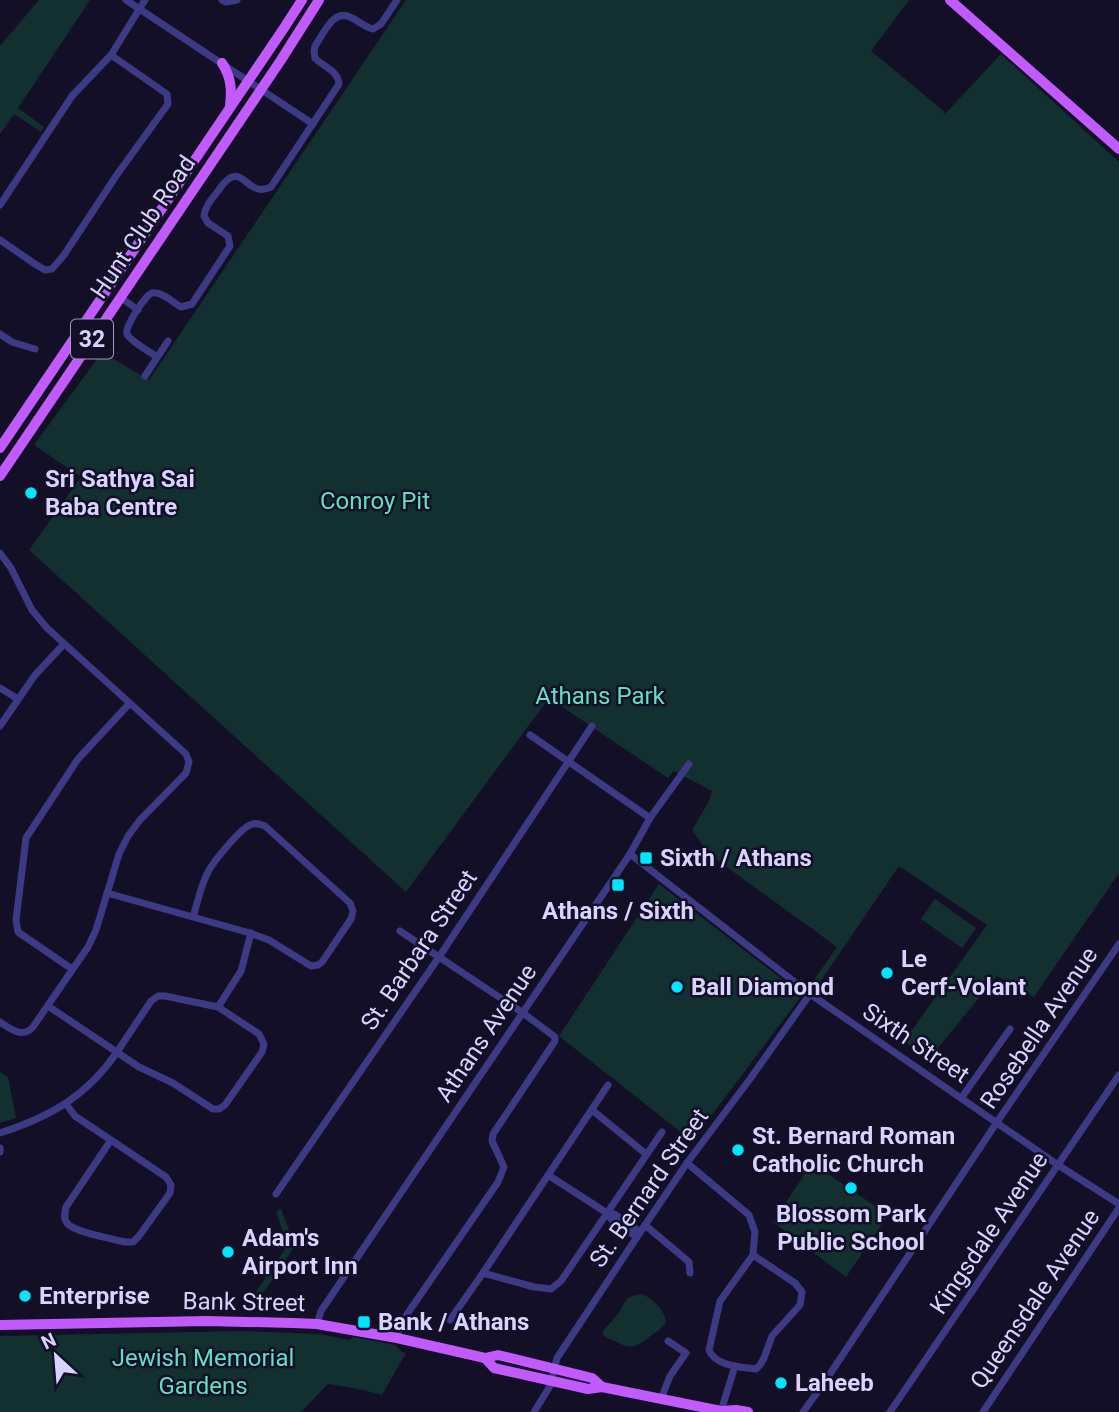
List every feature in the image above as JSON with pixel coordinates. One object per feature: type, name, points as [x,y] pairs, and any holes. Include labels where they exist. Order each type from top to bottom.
[{"type":"main road","name":"Hunt Club Road","points":[[0,447],[302,0]]},
{"type":"main road","name":"Hunt Club Road","points":[[0,476],[319,0]]},
{"type":"main road","points":[[950,0],[1119,149]]},
{"type":"main road","points":[[222,63],[231,84],[230,106]]},
{"type":"main road","name":"Bank Street","points":[[0,1325],[242,1321],[317,1325],[397,1338],[485,1359],[498,1355],[592,1378],[602,1387]]},
{"type":"main road","name":"Bank Street","points":[[485,1359],[494,1368],[588,1389],[602,1387],[722,1411],[748,1412]]},
{"type":"street","points":[[126,0],[313,124]]},
{"type":"street","points":[[0,205],[72,96],[111,55],[145,0]]},
{"type":"street","points":[[222,0],[237,0]]},
{"type":"street","points":[[157,357],[130,338],[126,328],[152,293],[159,294],[181,307],[192,304],[230,246],[228,236],[208,223],[204,216],[205,210],[230,176],[241,178],[256,189],[271,187],[337,89],[339,80],[335,73],[315,58],[316,46],[340,15],[351,17],[373,29],[379,26],[397,0]]},
{"type":"street","points":[[0,240],[45,270],[52,269],[64,256],[116,176],[168,104],[167,94],[111,55]]},
{"type":"street","points":[[120,297],[138,310]]},
{"type":"street","points":[[0,334],[12,342],[35,349]]},
{"type":"street","points":[[145,376],[168,341]]},
{"type":"street","points":[[0,553],[11,568],[32,610],[64,644],[186,754],[189,762],[186,773],[132,830],[119,854],[88,947],[33,1027],[26,1032],[14,1031],[0,1022]]},
{"type":"street","points":[[0,726],[35,675],[64,644]]},
{"type":"street","points":[[0,688],[18,699]]},
{"type":"street","points":[[72,969],[18,932],[16,920],[26,838],[78,759],[129,704]]},
{"type":"street","name":"St. Barbara Street","points":[[276,1194],[439,957],[592,726]]},
{"type":"street","points":[[530,735],[650,818]]},
{"type":"street","name":"Athans Avenue","points":[[317,1325],[321,1311],[630,854],[650,818],[689,764]]},
{"type":"street","points":[[107,893],[251,933],[269,940],[306,964],[315,966],[322,962],[353,911],[350,903],[265,826],[251,824],[215,862],[202,885],[194,917]]},
{"type":"street","name":"Sixth Street","points":[[630,854],[810,994],[1119,1206]]},
{"type":"street","points":[[397,1338],[401,1323],[498,1181],[504,1167],[492,1140],[493,1134],[555,1041],[555,1037],[523,1013],[400,930]]},
{"type":"street","points":[[218,1007],[241,971],[251,933]]},
{"type":"street","name":"Rosebella Avenue","points":[[803,1412],[1119,944]]},
{"type":"street","name":"St. Bernard Street","points":[[534,1412],[548,1390],[557,1358],[687,1163],[810,994]]},
{"type":"street","points":[[0,1133],[36,1120],[66,1104],[89,1085],[117,1052],[151,1001],[158,996],[218,1007],[258,1034],[264,1044],[262,1052],[225,1105],[213,1109],[173,1083],[139,1067],[117,1052],[48,1006]]},
{"type":"street","points":[[962,1097],[1010,1029]]},
{"type":"street","name":"Kingsdale Avenue","points":[[890,1412],[1119,1075]]},
{"type":"street","points":[[450,1320],[608,1085]]},
{"type":"street","points":[[66,1104],[75,1116],[111,1140],[166,1177],[171,1185],[170,1193],[133,1242],[73,1228],[66,1222],[64,1215],[66,1207],[111,1140]]},
{"type":"street","points":[[592,1110],[646,1154]]},
{"type":"street","points":[[483,1273],[551,1289],[561,1281],[662,1132]]},
{"type":"street","points":[[687,1163],[749,1215],[755,1232],[753,1255],[720,1301],[709,1350],[715,1359],[756,1369],[761,1365],[772,1336],[800,1305],[802,1298],[800,1288],[753,1255]]},
{"type":"street","points":[[548,1175],[689,1262],[690,1273]]},
{"type":"street","name":"Queensdale Avenue","points":[[983,1412],[1119,1206]]},
{"type":"street","points":[[661,1399],[668,1380],[686,1353],[668,1341]]},
{"type":"street","points":[[722,1411],[735,1366]]},
{"type":"green space","points":[[39,0],[90,0],[18,108],[44,127],[41,132],[14,114],[0,134],[0,46]]},
{"type":"green space","points":[[406,0],[909,0],[871,51],[945,112],[943,116],[1001,54],[1119,162],[1119,873],[1034,997],[997,976],[928,1060],[904,1041],[987,925],[899,866],[816,988],[811,984],[837,947],[709,854],[692,830],[712,791],[674,771],[668,778],[549,698],[406,892],[29,550],[81,477],[34,445],[102,352],[149,380]]},
{"type":"green space","points":[[659,884],[797,991],[800,998],[692,1141],[559,1036]]},
{"type":"green space","points":[[935,899],[976,928],[962,948],[921,919]]},
{"type":"green space","points":[[0,1072],[8,1077],[16,1118],[0,1123]]},
{"type":"green space","points":[[812,1163],[888,1215],[846,1277],[773,1222]]},
{"type":"green space","points":[[281,1209],[295,1246],[255,1305],[246,1306],[288,1245],[276,1212]]},
{"type":"green space","points":[[643,1294],[661,1309],[666,1322],[662,1327],[631,1347],[605,1337],[602,1332],[627,1300]]},
{"type":"green space","name":"Jewish Memorial Gardens","points":[[242,1331],[319,1334],[349,1340],[354,1337],[395,1345],[406,1353],[382,1395],[328,1384],[301,1412],[0,1412],[0,1336]]},
{"type":"place","name":"Sri Sathya Sai Baba Centre","points":[[31,493]]},
{"type":"place","name":"Sixth / Athans","points":[[646,858]]},
{"type":"place","name":"Athans / Sixth","points":[[618,885]]},
{"type":"place","name":"Le Cerf-Volant","points":[[887,973]]},
{"type":"place","name":"Ball Diamond","points":[[677,987]]},
{"type":"place","name":"St. Bernard Roman Catholic Church","points":[[738,1150]]},
{"type":"place","name":"Blossom Park Public School","points":[[851,1188]]},
{"type":"place","name":"Adam's Airport Inn","points":[[228,1252]]},
{"type":"place","name":"Enterprise","points":[[25,1296]]},
{"type":"place","name":"Bank / Athans","points":[[364,1322]]},
{"type":"place","name":"Laheeb","points":[[781,1383]]},
{"type":"park label","name":"Conroy Pit","points":[[375,501]]},
{"type":"park label","name":"Athans Park","points":[[600,696]]}]
